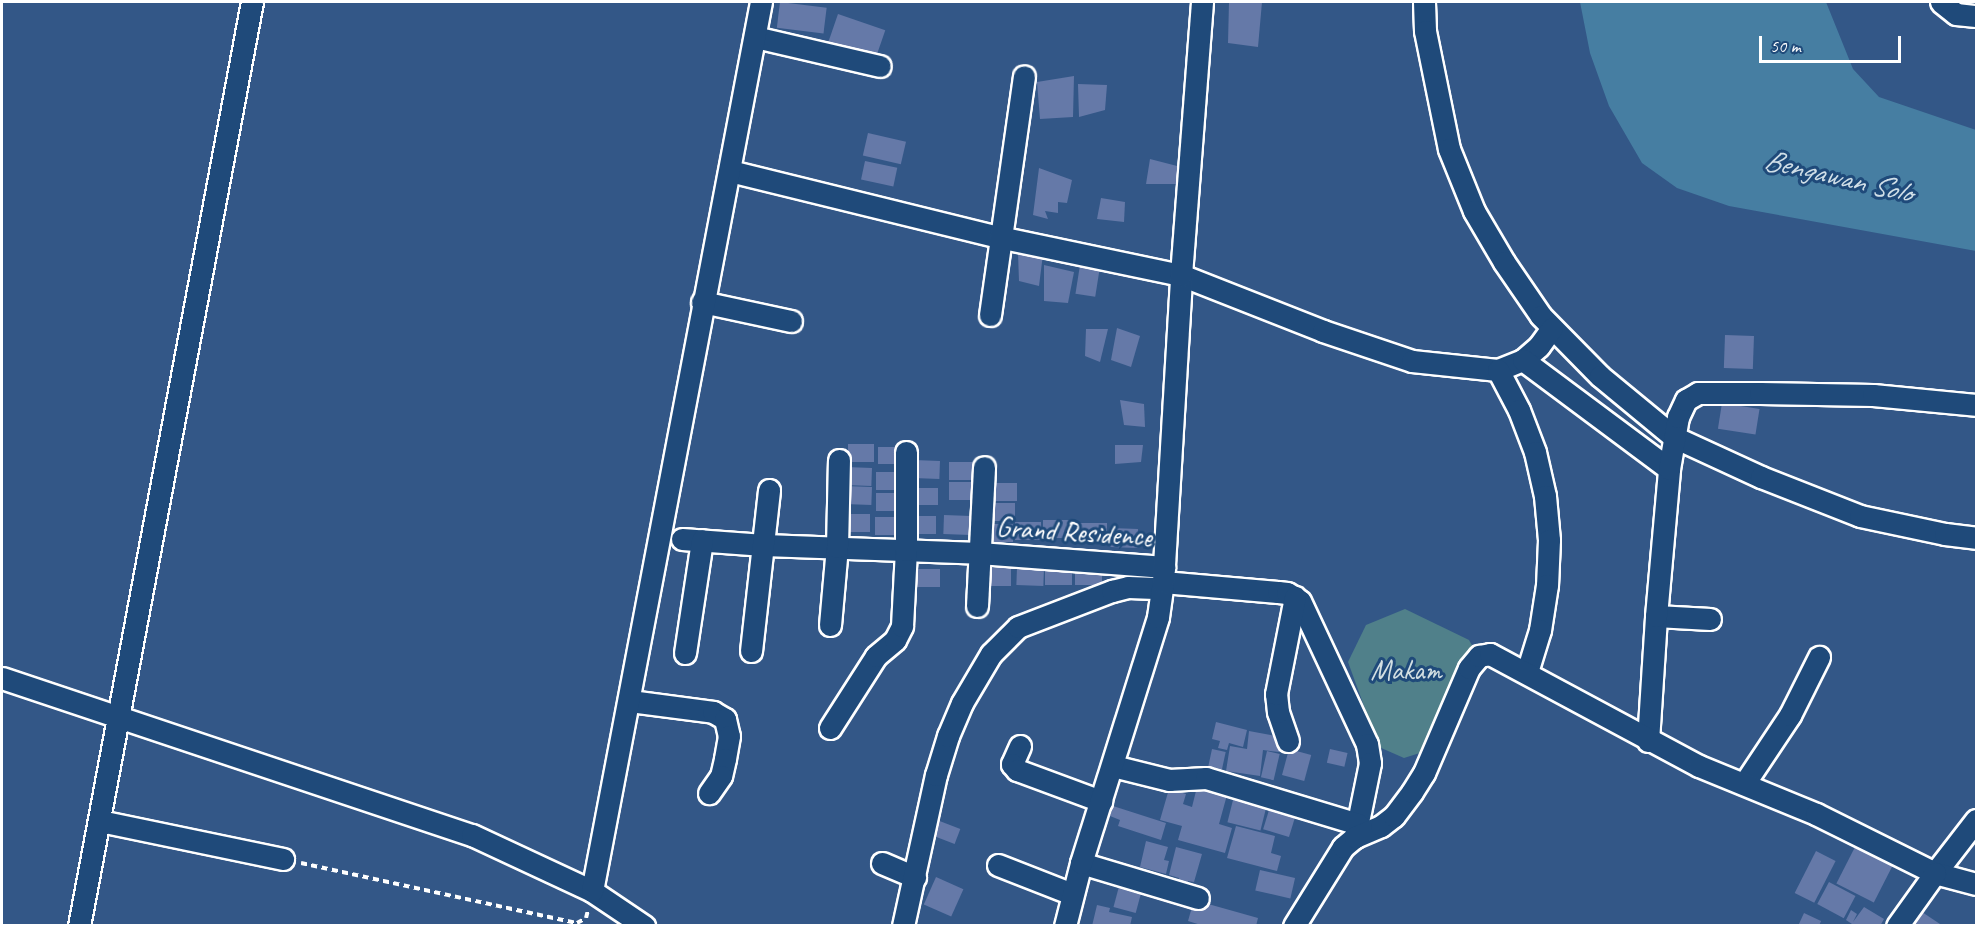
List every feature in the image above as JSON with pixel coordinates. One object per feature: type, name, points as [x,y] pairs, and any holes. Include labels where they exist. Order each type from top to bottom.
[{"type":"street","points":[[84,925],[100,821],[252,2]]},
{"type":"street","points":[[592,891],[630,701],[702,302],[730,171],[761,2]]},
{"type":"street","points":[[1065,926],[1080,863],[1113,766],[1158,617],[1163,579],[1181,275],[1202,2]]},
{"type":"street","points":[[1424,2],[1425,31],[1449,149],[1474,211],[1498,252],[1541,316],[1600,376],[1674,437],[1761,477],[1860,516],[1945,534],[1977,538]]},
{"type":"street","points":[[1941,2],[1956,14],[1975,11]]},
{"type":"street","points":[[755,37],[880,66]]},
{"type":"street","points":[[990,315],[999,237],[1024,76]]},
{"type":"street","points":[[730,171],[999,237],[1181,275],[1323,331],[1412,361],[1498,370],[1523,360],[1539,346],[1552,328]]},
{"type":"street","points":[[702,302],[791,321]]},
{"type":"street","points":[[1523,360],[1669,469]]},
{"type":"street","points":[[1498,370],[1519,410],[1535,452],[1545,496],[1549,540],[1547,585],[1540,630],[1527,672]]},
{"type":"street","points":[[1648,741],[1669,469],[1678,417],[1686,400],[1698,393],[1873,396],[1977,405]]},
{"type":"street","points":[[830,728],[876,656],[900,634],[906,550],[906,452]]},
{"type":"street","points":[[830,626],[837,547],[839,460]]},
{"type":"street","name":"Grand Residence","points":[[977,606],[984,467]]},
{"type":"street","points":[[751,651],[769,490]]},
{"type":"street","name":"Grand Residence","points":[[685,653],[692,539],[764,545],[979,553],[1163,579]]},
{"type":"street","points":[[903,926],[936,775],[948,736],[962,703],[991,654],[1018,627],[1028,622],[1112,591],[1163,579],[1278,591],[1295,597],[1304,609],[1367,744],[1370,763],[1356,831],[1332,862],[1294,926]]},
{"type":"street","points":[[1288,741],[1278,712],[1276,694],[1295,597]]},
{"type":"street","points":[[1656,616],[1710,619]]},
{"type":"street","points":[[1113,766],[1169,780],[1206,778],[1356,831],[1382,826],[1394,816],[1424,773],[1475,659],[1484,655],[1496,656],[1648,741],[1699,766],[1816,814],[1935,873],[1977,884]]},
{"type":"street","points":[[1744,784],[1790,715],[1819,657]]},
{"type":"street","points":[[2,678],[472,835],[592,891],[644,926]]},
{"type":"street","points":[[630,701],[713,712],[725,719],[729,736],[725,759],[721,776],[709,793]]},
{"type":"street","points":[[1020,746],[1012,764],[1017,770],[1101,801]]},
{"type":"street","points":[[1897,926],[1977,820]]},
{"type":"street","points":[[100,821],[283,859]]},
{"type":"street","points":[[882,863],[915,877]]},
{"type":"street","points":[[1080,863],[1198,898]]},
{"type":"street","points":[[998,865],[1072,894]]},
{"type":"path","points":[[283,859],[577,923],[586,918],[592,891]]},
{"type":"green space","name":"Makam","points":[[1405,609],[1469,640],[1473,647],[1426,751],[1404,758],[1379,747],[1348,662],[1366,625]]},
{"type":"water","name":"Bengawan Solo","points":[[1580,2],[1826,2],[1853,69],[1879,97],[1976,130],[1976,251],[1729,206],[1677,188],[1642,163],[1609,106],[1590,53]]},
{"type":"building","points":[[780,2],[827,8],[823,34],[777,28]]},
{"type":"building","points":[[1229,2],[1262,2],[1258,47],[1228,43]]},
{"type":"building","points":[[838,14],[885,30],[875,60],[828,43]]},
{"type":"building","points":[[1074,76],[1073,117],[1040,119],[1037,82]]},
{"type":"building","points":[[1078,84],[1107,85],[1105,110],[1079,117]]},
{"type":"building","points":[[868,133],[906,142],[901,164],[863,155]]},
{"type":"building","points":[[1150,159],[1181,167],[1177,184],[1146,184]]},
{"type":"building","points":[[865,161],[897,168],[893,186],[861,180]]},
{"type":"building","points":[[1039,168],[1072,180],[1067,203],[1058,202],[1058,213],[1045,211],[1048,219],[1033,215]]},
{"type":"building","points":[[1101,198],[1125,202],[1124,222],[1097,219]]},
{"type":"building","points":[[1018,253],[1043,254],[1039,286],[1019,281]]},
{"type":"building","points":[[1044,265],[1074,272],[1068,303],[1044,301]]},
{"type":"building","points":[[1080,265],[1100,268],[1095,297],[1075,294]]},
{"type":"building","points":[[1117,328],[1140,336],[1131,367],[1111,360]]},
{"type":"building","points":[[1086,329],[1108,329],[1100,362],[1085,356]]},
{"type":"building","points":[[1725,335],[1754,336],[1753,369],[1724,368]]},
{"type":"building","points":[[1120,400],[1144,404],[1145,427],[1124,425]]},
{"type":"building","points":[[1722,403],[1760,409],[1755,435],[1718,429]]},
{"type":"building","points":[[848,444],[874,444],[874,462],[848,462]]},
{"type":"building","points":[[1115,445],[1143,445],[1141,462],[1115,464]]},
{"type":"building","points":[[878,447],[904,447],[904,464],[878,464]]},
{"type":"building","points":[[914,460],[940,461],[939,479],[913,478]]},
{"type":"building","points":[[949,462],[976,462],[976,480],[949,480]]},
{"type":"building","points":[[846,467],[872,468],[871,486],[845,485]]},
{"type":"building","points":[[876,472],[903,472],[903,490],[876,490]]},
{"type":"building","points":[[949,482],[976,482],[976,500],[949,500]]},
{"type":"building","points":[[990,483],[1017,483],[1017,501],[990,501]]},
{"type":"building","points":[[845,486],[872,487],[871,505],[844,504]]},
{"type":"building","points":[[911,488],[938,488],[938,505],[911,505]]},
{"type":"building","points":[[876,493],[903,493],[903,511],[876,511]]},
{"type":"building","points":[[988,503],[1015,503],[1015,521],[988,521]]},
{"type":"building","points":[[843,514],[870,514],[870,532],[843,532]]},
{"type":"building","points":[[944,515],[971,516],[970,535],[943,534]]},
{"type":"building","points":[[910,516],[936,516],[936,534],[910,534]]},
{"type":"building","points":[[875,517],[901,517],[901,535],[875,535]]},
{"type":"building","points":[[1043,520],[1070,520],[1070,538],[1043,538]]},
{"type":"building","points":[[1015,522],[1041,522],[1041,540],[1015,540]]},
{"type":"building","points":[[1080,523],[1107,523],[1107,540],[1080,540]]},
{"type":"building","points":[[987,524],[1013,524],[1013,542],[987,542]]},
{"type":"building","points":[[1111,528],[1138,529],[1137,548],[1110,547]]},
{"type":"building","points":[[1017,567],[1044,568],[1043,586],[1016,585]]},
{"type":"building","points":[[1075,567],[1102,567],[1102,585],[1075,585]]},
{"type":"building","points":[[984,568],[1011,568],[1011,586],[984,586]]},
{"type":"building","points":[[1045,568],[1072,568],[1072,585],[1045,585]]},
{"type":"building","points":[[913,569],[940,569],[940,587],[913,587]]},
{"type":"building","points":[[1216,722],[1247,730],[1243,747],[1229,743],[1227,750],[1218,748],[1220,741],[1212,739]]},
{"type":"building","points":[[1249,731],[1281,737],[1279,752],[1263,750],[1260,776],[1226,771],[1230,746],[1247,749]]},
{"type":"building","points":[[1212,749],[1226,752],[1222,770],[1208,767]]},
{"type":"building","points":[[1289,749],[1311,755],[1304,781],[1282,775]]},
{"type":"building","points":[[1330,749],[1348,753],[1344,767],[1327,763]]},
{"type":"building","points":[[1267,751],[1280,754],[1274,780],[1261,777]]},
{"type":"building","points":[[1197,787],[1227,795],[1219,824],[1232,828],[1225,853],[1178,840],[1182,826],[1160,820],[1169,789],[1186,794],[1183,804],[1192,807]]},
{"type":"building","points":[[1234,796],[1267,804],[1260,830],[1227,822]]},
{"type":"building","points":[[1113,806],[1166,823],[1161,840],[1118,826],[1120,820],[1110,816]]},
{"type":"building","points":[[1269,810],[1295,818],[1289,837],[1263,829]]},
{"type":"building","points":[[937,820],[960,829],[955,844],[931,835]]},
{"type":"building","points":[[1236,826],[1275,836],[1271,853],[1281,856],[1277,871],[1227,858]]},
{"type":"building","points":[[1146,841],[1168,847],[1164,860],[1169,861],[1166,874],[1140,867]]},
{"type":"building","points":[[1176,847],[1202,854],[1194,882],[1188,881],[1187,887],[1177,884],[1179,878],[1169,875]]},
{"type":"building","points":[[1855,847],[1892,866],[1874,903],[1836,884]]},
{"type":"building","points":[[1816,851],[1836,861],[1814,903],[1795,893]]},
{"type":"building","points":[[1260,870],[1295,878],[1290,899],[1255,890]]},
{"type":"building","points":[[936,877],[963,889],[951,917],[924,904]]},
{"type":"building","points":[[1121,879],[1143,885],[1136,913],[1113,907]]},
{"type":"building","points":[[1829,882],[1855,896],[1844,918],[1817,904]]},
{"type":"building","points":[[1194,900],[1258,918],[1256,926],[1204,926],[1188,921]]},
{"type":"building","points":[[1097,905],[1110,908],[1109,912],[1132,917],[1130,926],[1092,926]]},
{"type":"building","points":[[1864,907],[1884,919],[1880,926],[1855,926],[1846,920],[1851,910],[1857,914],[1853,922]]},
{"type":"building","points":[[1922,912],[1943,926],[1913,926]]},
{"type":"building","points":[[1804,913],[1821,921],[1819,926],[1798,926]]}]
